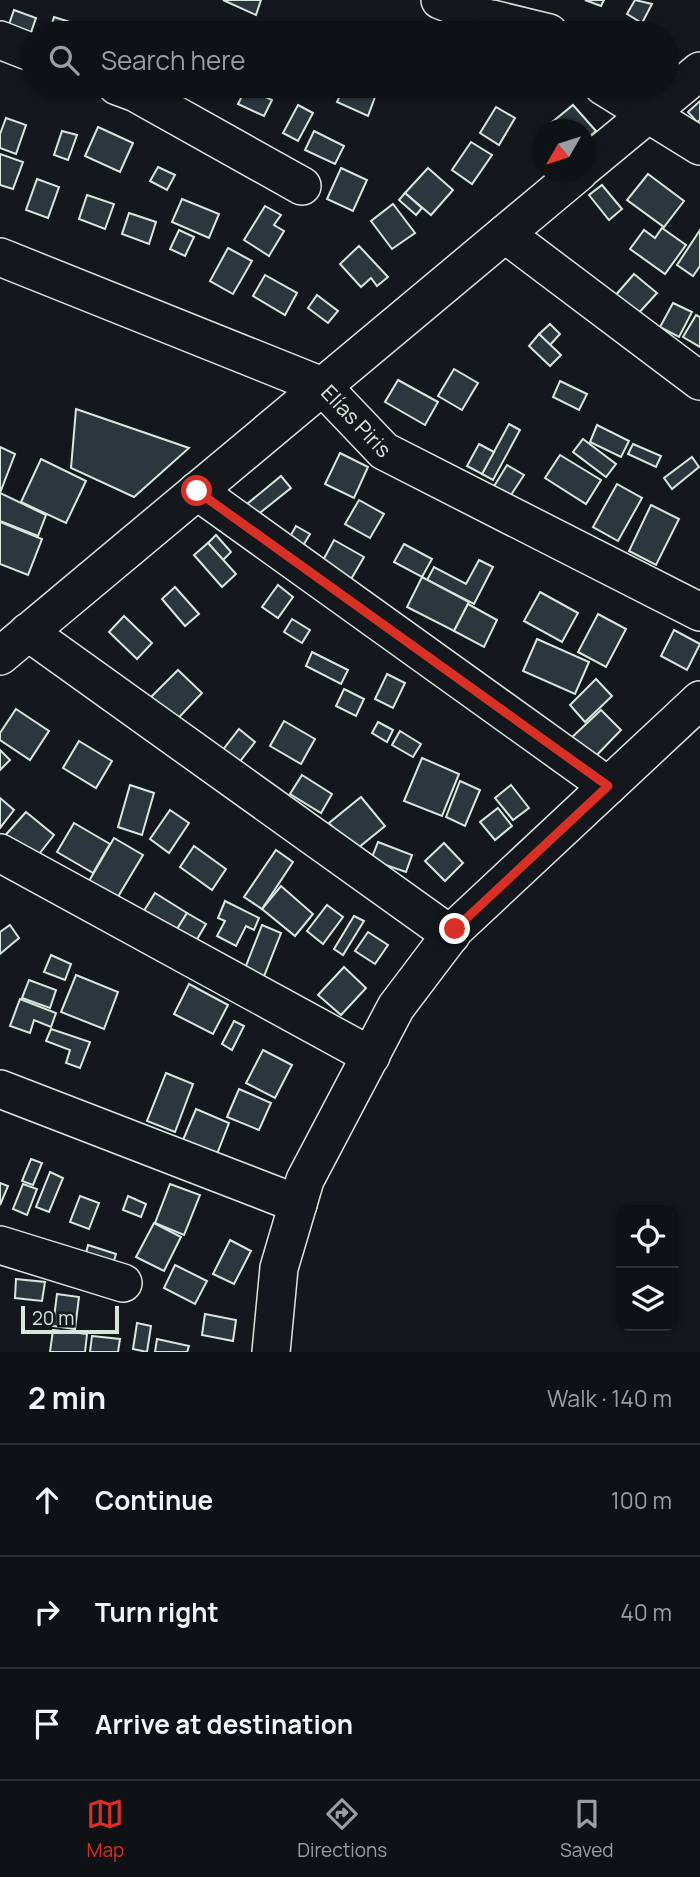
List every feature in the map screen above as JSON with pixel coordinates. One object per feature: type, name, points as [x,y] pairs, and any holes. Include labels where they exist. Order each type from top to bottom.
[{"type":"street","points":[[440,0],[490,21]]},
{"type":"street","points":[[0,40],[21,48]]},
{"type":"street","points":[[679,66],[700,71]]},
{"type":"street","points":[[679,89],[700,71]]},
{"type":"street","points":[[145,98],[302,186]]},
{"type":"street","points":[[624,98],[700,146]]},
{"type":"street","points":[[595,158],[668,98]]},
{"type":"street","points":[[0,656],[567,182]]},
{"type":"street","points":[[505,234],[700,381]]},
{"type":"street","name":"Elías Piris","points":[[0,257],[322,386],[384,451],[700,612]]},
{"type":"street","points":[[197,491],[608,786]]},
{"type":"street","points":[[28,632],[451,935]]},
{"type":"street","points":[[271,1352],[279,1268],[305,1180],[396,1007],[451,935],[699,702]]},
{"type":"street","points":[[0,853],[371,1056]]},
{"type":"street","points":[[0,1088],[298,1204]]},
{"type":"street","points":[[0,1245],[123,1283]]},
{"type":"building","points":[[223,0],[261,0],[256,15]]},
{"type":"building","points":[[585,0],[604,0],[601,6]]},
{"type":"building","points":[[635,0],[652,4],[643,21],[627,14]]},
{"type":"building","points":[[14,10],[36,18],[35,21],[21,21],[21,35],[7,30]]},
{"type":"building","points":[[241,98],[272,100],[264,116],[238,104]]},
{"type":"building","points":[[339,98],[375,98],[368,116],[337,102]]},
{"type":"building","points":[[700,101],[700,120],[697,122],[688,112]]},
{"type":"building","points":[[298,105],[313,113],[298,141],[283,133]]},
{"type":"building","points":[[573,105],[585,119],[556,119]]},
{"type":"building","points":[[496,107],[515,118],[499,145],[480,133]]},
{"type":"building","points":[[6,118],[26,125],[16,154],[0,148],[0,134]]},
{"type":"building","points":[[98,127],[133,143],[120,172],[85,156]]},
{"type":"building","points":[[62,131],[77,135],[68,160],[54,155]]},
{"type":"building","points":[[314,131],[344,146],[335,164],[305,150]]},
{"type":"building","points":[[471,142],[492,155],[472,184],[452,170]]},
{"type":"building","points":[[0,154],[23,162],[13,189],[0,185]]},
{"type":"building","points":[[158,167],[175,175],[167,190],[150,181]]},
{"type":"building","points":[[341,168],[367,180],[353,211],[327,199]]},
{"type":"building","points":[[428,168],[453,190],[431,215],[405,193]]},
{"type":"building","points":[[648,174],[684,201],[664,227],[627,200]]},
{"type":"building","points":[[37,179],[59,187],[48,218],[26,210]]},
{"type":"building","points":[[602,185],[622,209],[609,220],[589,195]]},
{"type":"building","points":[[405,193],[422,208],[416,215],[399,200]]},
{"type":"building","points":[[87,195],[114,204],[105,229],[79,219]]},
{"type":"building","points":[[182,199],[219,214],[209,238],[172,222]]},
{"type":"building","points":[[393,204],[415,233],[392,249],[371,221]]},
{"type":"building","points":[[265,206],[281,215],[274,225],[284,231],[269,256],[244,240]]},
{"type":"building","points":[[129,213],[156,222],[149,244],[122,234]]},
{"type":"building","points":[[662,228],[686,245],[665,274],[630,249],[644,230],[655,238]]},
{"type":"building","points":[[179,230],[194,237],[185,256],[170,249]]},
{"type":"building","points":[[700,230],[700,266],[693,276],[677,265]]},
{"type":"building","points":[[359,246],[388,277],[377,286],[371,278],[361,287],[340,264]]},
{"type":"building","points":[[228,248],[252,261],[233,294],[210,281]]},
{"type":"building","points":[[634,274],[657,293],[636,316],[614,297]]},
{"type":"building","points":[[265,275],[297,293],[285,315],[253,296]]},
{"type":"building","points":[[317,295],[338,311],[328,323],[308,308]]},
{"type":"building","points":[[673,303],[692,312],[679,337],[660,327]]},
{"type":"building","points":[[696,315],[700,317],[700,347],[683,337]]},
{"type":"building","points":[[550,324],[560,334],[550,345],[539,334]]},
{"type":"building","points":[[539,334],[561,355],[550,366],[529,346]]},
{"type":"building","points":[[454,369],[478,383],[462,410],[438,396]]},
{"type":"building","points":[[398,380],[438,402],[425,425],[385,402]]},
{"type":"building","points":[[560,381],[587,394],[579,410],[553,397]]},
{"type":"building","points":[[76,409],[189,448],[134,497],[71,468]]},
{"type":"building","points":[[509,424],[520,430],[493,480],[482,474]]},
{"type":"building","points":[[597,425],[629,441],[621,457],[590,442]]},
{"type":"building","points":[[583,439],[616,464],[606,477],[573,452]]},
{"type":"building","points":[[479,444],[494,452],[482,474],[467,466]]},
{"type":"building","points":[[633,444],[661,456],[656,467],[628,454]]},
{"type":"building","points":[[0,447],[15,454],[0,493]]},
{"type":"building","points":[[340,453],[368,467],[354,498],[325,484]]},
{"type":"building","points":[[560,455],[601,480],[586,504],[545,478]]},
{"type":"building","points":[[692,457],[699,467],[672,489],[664,478]]},
{"type":"building","points":[[41,459],[86,481],[66,523],[21,502]]},
{"type":"building","points":[[507,465],[524,475],[509,498],[493,488]]},
{"type":"building","points":[[281,476],[291,488],[256,516],[247,504]]},
{"type":"building","points":[[617,484],[642,498],[618,541],[593,527]]},
{"type":"building","points":[[0,493],[46,515],[38,536],[0,521]]},
{"type":"building","points":[[359,500],[384,514],[370,538],[345,524]]},
{"type":"building","points":[[651,505],[679,519],[656,565],[629,551]]},
{"type":"building","points":[[0,522],[42,539],[28,575],[0,564]]},
{"type":"building","points":[[296,526],[310,534],[301,549],[287,542]]},
{"type":"building","points":[[216,535],[231,552],[223,560],[208,543]]},
{"type":"building","points":[[334,540],[364,557],[350,581],[321,564]]},
{"type":"building","points":[[208,543],[236,574],[222,587],[194,555]]},
{"type":"building","points":[[404,544],[432,559],[422,577],[394,562]]},
{"type":"building","points":[[479,560],[493,567],[474,604],[427,580],[434,567],[466,584]]},
{"type":"building","points":[[422,577],[469,602],[454,631],[407,607]]},
{"type":"building","points":[[278,585],[293,597],[278,618],[262,607]]},
{"type":"building","points":[[175,587],[199,614],[185,626],[162,599]]},
{"type":"building","points":[[540,592],[578,613],[562,642],[524,621]]},
{"type":"building","points":[[468,604],[497,620],[484,647],[454,631]]},
{"type":"building","points":[[598,614],[626,629],[606,667],[578,652]]},
{"type":"building","points":[[124,616],[152,643],[137,659],[109,632]]},
{"type":"building","points":[[292,619],[310,630],[302,643],[284,632]]},
{"type":"building","points":[[674,630],[700,644],[687,670],[661,656]]},
{"type":"building","points":[[537,639],[589,662],[575,694],[523,671]]},
{"type":"building","points":[[312,652],[348,670],[341,684],[306,666]]},
{"type":"building","points":[[178,670],[202,693],[167,730],[142,706]]},
{"type":"building","points":[[387,674],[405,683],[393,708],[375,699]]},
{"type":"building","points":[[596,679],[612,696],[585,722],[570,705]]},
{"type":"building","points":[[344,689],[364,699],[356,716],[336,706]]},
{"type":"building","points":[[16,709],[49,731],[30,760],[0,740],[0,733]]},
{"type":"building","points":[[601,710],[621,730],[591,761],[569,740]]},
{"type":"building","points":[[284,721],[315,739],[301,764],[270,746]]},
{"type":"building","points":[[378,722],[393,730],[387,742],[372,733]]},
{"type":"building","points":[[239,729],[255,742],[231,773],[215,760]]},
{"type":"building","points":[[400,731],[421,744],[413,757],[392,745]]},
{"type":"building","points":[[79,741],[112,761],[96,788],[63,768]]},
{"type":"building","points":[[0,750],[10,760],[0,770]]},
{"type":"building","points":[[422,758],[459,774],[442,816],[404,801]]},
{"type":"building","points":[[302,775],[332,794],[321,813],[290,794]]},
{"type":"building","points":[[460,781],[480,790],[465,826],[446,817]]},
{"type":"building","points":[[130,785],[154,793],[142,835],[118,827]]},
{"type":"building","points":[[511,785],[529,808],[513,820],[495,798]]},
{"type":"building","points":[[361,797],[385,826],[353,852],[329,823]]},
{"type":"building","points":[[0,798],[14,810],[0,828]]},
{"type":"building","points":[[498,808],[512,826],[495,840],[480,822]]},
{"type":"building","points":[[170,810],[189,823],[169,853],[150,839]]},
{"type":"building","points":[[26,812],[54,835],[32,863],[2,839]]},
{"type":"building","points":[[74,823],[110,844],[93,873],[57,852]]},
{"type":"building","points":[[114,838],[143,855],[113,905],[85,888]]},
{"type":"building","points":[[378,842],[412,855],[406,872],[371,860]]},
{"type":"building","points":[[444,843],[463,863],[445,881],[425,861]]},
{"type":"building","points":[[194,846],[226,869],[212,890],[180,867]]},
{"type":"building","points":[[276,850],[293,862],[262,909],[244,897]]},
{"type":"building","points":[[281,886],[313,914],[295,936],[262,909]]},
{"type":"building","points":[[155,893],[187,913],[174,934],[142,914]]},
{"type":"building","points":[[225,901],[259,918],[254,930],[246,926],[236,946],[217,936],[225,921],[218,918]]},
{"type":"building","points":[[327,905],[343,917],[323,944],[307,931]]},
{"type":"building","points":[[187,913],[206,924],[193,946],[174,934]]},
{"type":"building","points":[[354,916],[364,921],[343,955],[334,949]]},
{"type":"building","points":[[10,925],[19,938],[0,954],[0,932]]},
{"type":"building","points":[[262,925],[281,933],[261,984],[242,976]]},
{"type":"building","points":[[368,932],[388,945],[375,964],[355,951]]},
{"type":"building","points":[[51,955],[71,964],[65,980],[44,972]]},
{"type":"building","points":[[344,967],[366,988],[341,1015],[318,995]]},
{"type":"building","points":[[76,975],[118,992],[104,1029],[61,1012]]},
{"type":"building","points":[[29,980],[56,990],[50,1008],[22,998]]},
{"type":"building","points":[[189,984],[228,1005],[213,1034],[174,1014]]},
{"type":"building","points":[[20,999],[56,1013],[51,1027],[34,1020],[30,1033],[10,1026]]},
{"type":"building","points":[[234,1021],[244,1026],[232,1050],[222,1044]]},
{"type":"building","points":[[51,1029],[90,1042],[80,1068],[66,1063],[70,1050],[46,1041]]},
{"type":"building","points":[[263,1050],[292,1065],[275,1098],[246,1083]]},
{"type":"building","points":[[166,1073],[193,1084],[175,1132],[147,1121]]},
{"type":"building","points":[[239,1089],[271,1103],[259,1130],[227,1117]]},
{"type":"building","points":[[196,1109],[229,1123],[217,1154],[183,1140]]},
{"type":"building","points":[[31,1159],[42,1163],[33,1185],[22,1181]]},
{"type":"building","points":[[50,1172],[63,1178],[49,1212],[36,1207]]},
{"type":"building","points":[[0,1183],[8,1186],[0,1205]]},
{"type":"building","points":[[23,1184],[37,1189],[27,1215],[13,1209]]},
{"type":"building","points":[[170,1184],[200,1195],[184,1235],[155,1223]]},
{"type":"building","points":[[80,1196],[99,1203],[89,1229],[70,1222]]},
{"type":"building","points":[[128,1196],[146,1204],[141,1217],[123,1210]]},
{"type":"building","points":[[154,1223],[181,1237],[164,1271],[136,1257]]},
{"type":"building","points":[[230,1240],[251,1251],[234,1284],[213,1274]]},
{"type":"building","points":[[88,1245],[116,1254],[110,1274],[83,1266]]},
{"type":"building","points":[[175,1265],[207,1281],[195,1304],[164,1288]]},
{"type":"building","points":[[16,1279],[45,1282],[42,1301],[15,1298]]},
{"type":"building","points":[[57,1294],[79,1297],[75,1329],[53,1326]]},
{"type":"building","points":[[205,1314],[236,1320],[233,1341],[202,1335]]},
{"type":"building","points":[[137,1323],[151,1326],[147,1352],[133,1349]]},
{"type":"building","points":[[53,1330],[87,1334],[85,1352],[50,1352]]},
{"type":"building","points":[[92,1336],[120,1339],[118,1352],[90,1352]]},
{"type":"building","points":[[157,1339],[189,1346],[187,1352],[155,1352]]},
{"type":"route","points":[[197,491],[608,786],[455,929]]}]
